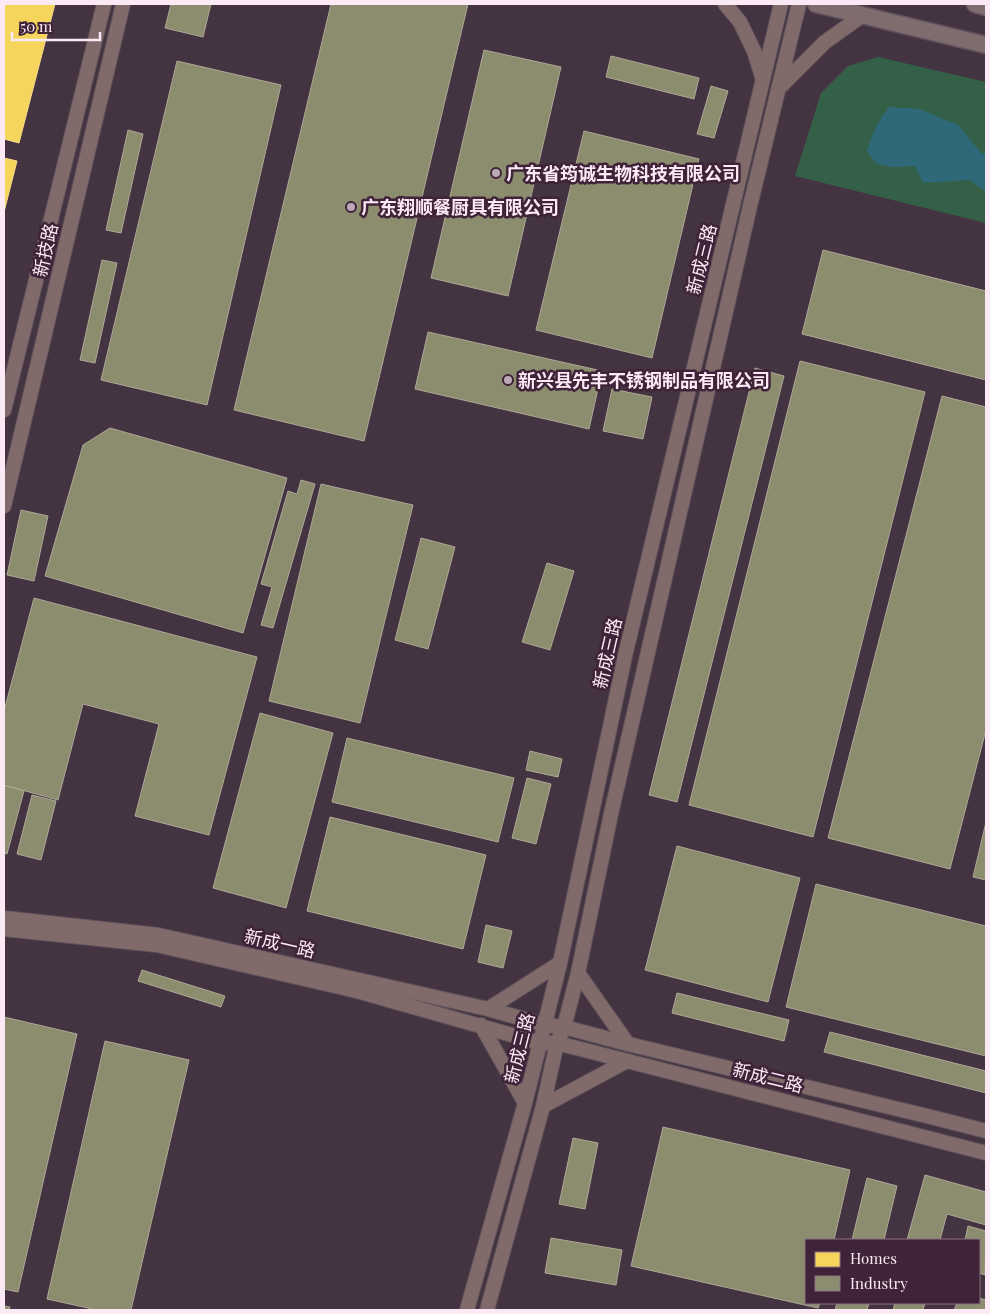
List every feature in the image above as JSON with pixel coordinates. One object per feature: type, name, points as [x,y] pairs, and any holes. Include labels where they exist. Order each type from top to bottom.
[{"type":"main road","points":[[816,4],[986,45]]},
{"type":"main road","points":[[974,4],[986,7]]},
{"type":"street","name":"新技路","points":[[4,410],[104,4]]},
{"type":"street","name":"新技路","points":[[4,506],[123,4]]},
{"type":"street","points":[[724,4],[740,22],[754,51],[763,81]]},
{"type":"street","name":"新成三路","points":[[467,1310],[525,1103],[560,963],[625,656],[781,4]]},
{"type":"street","name":"新成三路","points":[[487,1310],[543,1106],[557,1043],[564,1027],[578,973],[611,814],[798,4]]},
{"type":"street","points":[[777,90],[825,42],[863,15]]},
{"type":"street","name":"新成一路","points":[[4,918],[158,935],[488,1009],[545,1025]]},
{"type":"street","name":"新成一路","points":[[4,929],[157,945],[357,991],[540,1043]]},
{"type":"street","points":[[488,1009],[560,963]]},
{"type":"street","points":[[578,973],[628,1044]]},
{"type":"street","points":[[481,1025],[525,1103]]},
{"type":"street","name":"新成二路","points":[[545,1025],[564,1027],[986,1131]]},
{"type":"street","name":"新成二路","points":[[540,1043],[557,1043],[625,1062],[659,1069],[986,1153]]},
{"type":"street","points":[[543,1106],[625,1062]]},
{"type":"green space","points":[[878,57],[986,82],[986,223],[795,176],[821,93],[848,66]]},
{"type":"water","points":[[889,107],[919,109],[958,125],[982,154],[986,152],[986,192],[970,180],[923,183],[915,166],[894,167],[877,164],[867,152],[876,128]]},
{"type":"building: Homes","points":[[4,4],[55,4],[19,143],[4,139]]},
{"type":"building: Homes","points":[[4,158],[17,161],[4,212]]},
{"type":"building: Industry","points":[[171,4],[211,4],[203,37],[165,28]]},
{"type":"building: Industry","name":"广东翔顺餐厨具有限公司","points":[[331,4],[468,4],[364,441],[234,410]]},
{"type":"building: Industry","name":"广东省筠诚生物科技有限公司","points":[[484,50],[561,67],[508,296],[431,278]]},
{"type":"building: Industry","points":[[611,56],[699,78],[694,99],[606,77]]},
{"type":"building: Industry","points":[[177,61],[281,85],[207,405],[101,380]]},
{"type":"building: Industry","points":[[711,86],[728,91],[714,138],[697,134]]},
{"type":"building: Industry","points":[[128,130],[143,134],[121,233],[106,230]]},
{"type":"building: Industry","points":[[584,131],[699,159],[652,358],[536,330]]},
{"type":"building: Industry","points":[[823,250],[986,291],[986,380],[802,334]]},
{"type":"building: Industry","points":[[102,260],[117,263],[95,363],[80,360]]},
{"type":"building: Industry","name":"新兴县先丰不锈钢制品有限公司","points":[[428,332],[602,371],[589,429],[415,389]]},
{"type":"building: Industry","points":[[800,361],[925,392],[813,837],[689,805]]},
{"type":"building: Industry","points":[[755,368],[784,376],[677,802],[649,795]]},
{"type":"building: Industry","points":[[612,389],[652,397],[643,439],[603,431]]},
{"type":"building: Industry","points":[[942,396],[986,407],[986,730],[950,869],[828,838]]},
{"type":"building: Industry","points":[[110,428],[287,478],[243,633],[45,576],[83,445]]},
{"type":"building: Industry","points":[[301,480],[315,484],[273,628],[261,625],[272,587],[261,584],[288,491],[297,494]]},
{"type":"building: Industry","points":[[321,484],[413,505],[360,723],[269,701]]},
{"type":"building: Industry","points":[[21,510],[48,516],[34,581],[7,575]]},
{"type":"building: Industry","points":[[421,538],[455,547],[428,649],[395,640]]},
{"type":"building: Industry","points":[[547,563],[574,571],[550,650],[522,642]]},
{"type":"building: Industry","points":[[34,598],[257,657],[209,835],[135,816],[159,724],[83,704],[58,800],[4,785],[4,711]]},
{"type":"building: Industry","points":[[260,713],[333,733],[286,908],[213,888]]},
{"type":"building: Industry","points":[[347,738],[514,778],[498,842],[332,802]]},
{"type":"building: Industry","points":[[530,751],[562,759],[558,777],[526,770]]},
{"type":"building: Industry","points":[[527,778],[551,784],[536,844],[512,838]]},
{"type":"building: Industry","points":[[4,785],[24,791],[7,854],[4,853]]},
{"type":"building: Industry","points":[[32,795],[56,801],[41,860],[17,854]]},
{"type":"building: Industry","points":[[330,817],[486,855],[463,949],[307,911]]},
{"type":"building: Industry","points":[[986,822],[986,880],[973,877]]},
{"type":"building: Industry","points":[[677,846],[800,878],[768,1002],[645,970]]},
{"type":"building: Industry","points":[[816,884],[986,926],[986,1056],[786,1007]]},
{"type":"building: Industry","points":[[486,925],[512,931],[503,968],[478,962]]},
{"type":"building: Industry","points":[[142,970],[225,996],[221,1007],[138,981]]},
{"type":"building: Industry","points":[[677,993],[789,1020],[784,1041],[672,1013]]},
{"type":"building: Industry","points":[[4,1017],[77,1034],[18,1292],[4,1289]]},
{"type":"building: Industry","points":[[830,1032],[986,1071],[986,1093],[824,1052]]},
{"type":"building: Industry","points":[[105,1041],[189,1060],[131,1310],[97,1310],[47,1299]]},
{"type":"building: Industry","points":[[663,1127],[850,1170],[834,1239],[805,1239],[805,1304],[820,1304],[818,1308],[631,1266]]},
{"type":"building: Industry","points":[[573,1138],[598,1143],[585,1209],[559,1204]]},
{"type":"building: Industry","points":[[925,1175],[986,1192],[986,1225],[947,1214],[940,1239],[907,1239]]},
{"type":"building: Industry","points":[[867,1178],[897,1186],[884,1239],[852,1239]]},
{"type":"building: Industry","points":[[968,1226],[986,1231],[985,1275],[980,1273],[980,1239],[965,1239]]},
{"type":"building: Industry","points":[[551,1238],[622,1250],[616,1285],[545,1273]]},
{"type":"building: Industry","points":[[980,1298],[986,1300],[986,1310],[954,1310],[957,1304],[980,1304]]},
{"type":"building: Industry","points":[[837,1304],[869,1304],[867,1310],[835,1310]]},
{"type":"building: Industry","points":[[895,1304],[925,1304],[923,1310],[893,1310]]},
{"type":"building: Industry","points":[[4,1306],[10,1307],[9,1310],[4,1310]]},
{"type":"place","name":"广东省筠诚生物科技有限公司","points":[[496,173]]},
{"type":"place","name":"广东翔顺餐厨具有限公司","points":[[351,207]]},
{"type":"place","name":"新兴县先丰不锈钢制品有限公司","points":[[508,380]]}]
